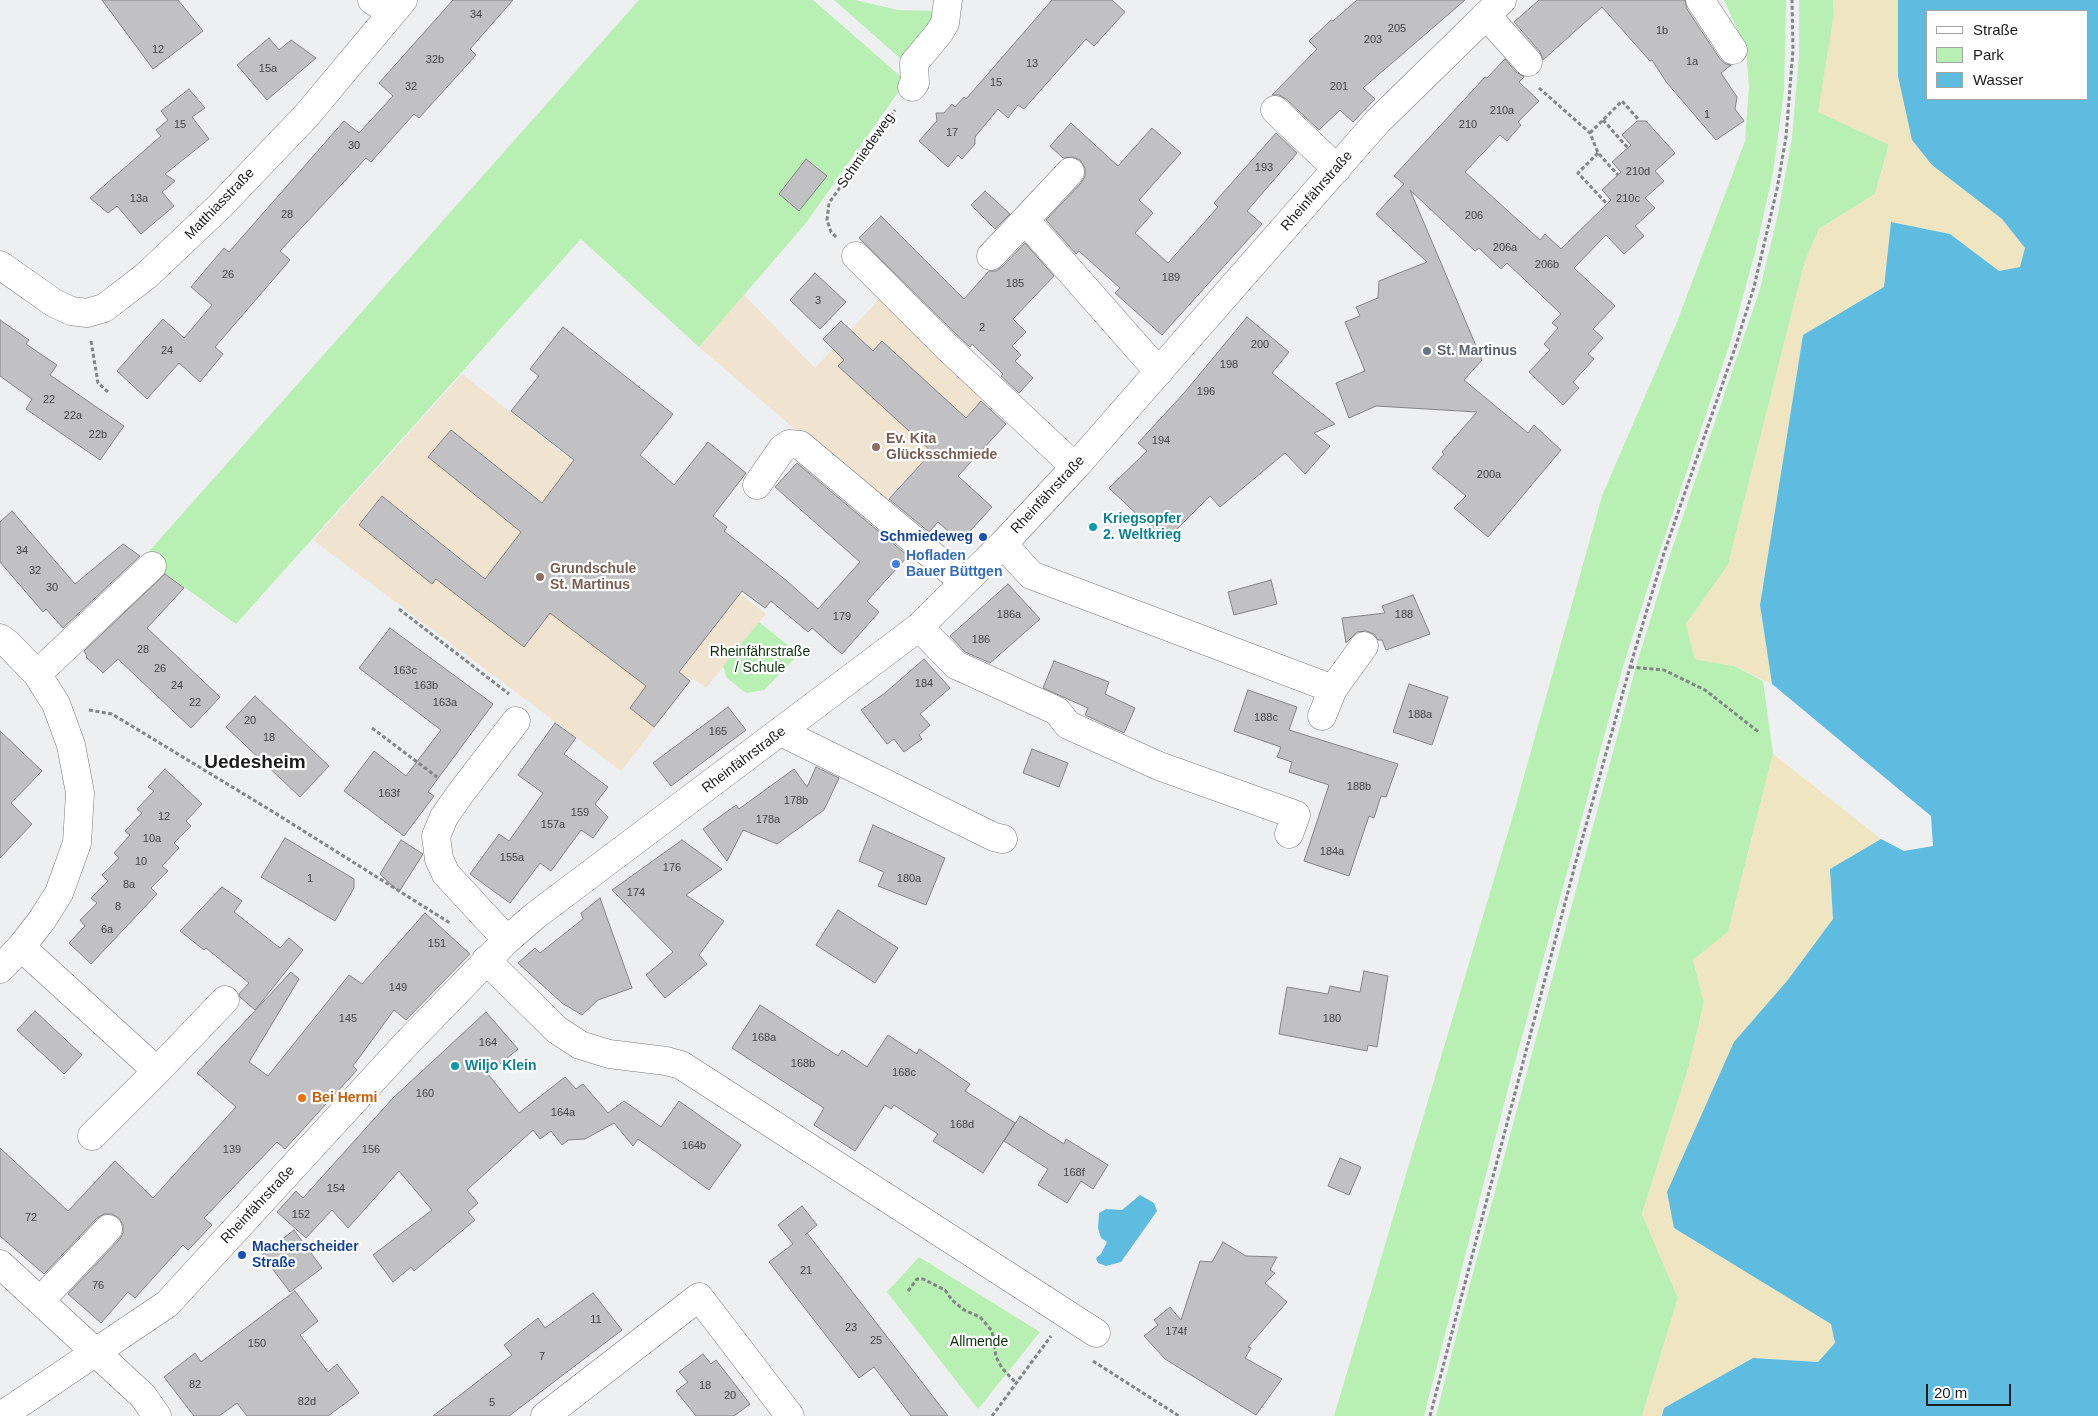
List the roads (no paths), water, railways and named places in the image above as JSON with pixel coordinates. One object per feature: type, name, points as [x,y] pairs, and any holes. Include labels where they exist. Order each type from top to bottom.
[{"type":"street","points":[[913,75],[945,23],[948,0]]},
{"type":"street","points":[[1700,0],[1733,50]]},
{"type":"street","name":"Matthiasstraße","points":[[0,265],[54,303],[71,311],[87,313],[104,308],[129,290],[191,235],[307,114],[389,4]]},
{"type":"street","points":[[1494,8],[1531,73]]},
{"type":"street","name":"Rheinfährstraße","points":[[1,1416],[167,1304],[486,960],[507,940],[544,909],[919,627],[1003,544],[1075,468],[1378,121],[1494,8]]},
{"type":"street","points":[[1275,110],[1337,169]]},
{"type":"street","points":[[991,256],[1070,172]]},
{"type":"street","points":[[1025,220],[1159,372]]},
{"type":"street","points":[[856,256],[940,340],[1075,468]]},
{"type":"street","points":[[757,485],[782,449],[789,444],[800,445],[964,582]]},
{"type":"street","points":[[1003,544],[1031,575],[1333,689]]},
{"type":"street","points":[[37,674],[152,566]]},
{"type":"street","points":[[919,627],[956,665],[1057,712],[1068,725],[1159,766],[1296,815],[1290,834]]},
{"type":"street","points":[[0,638],[37,674],[56,704],[67,731],[77,770],[80,793],[77,843],[59,893],[42,920],[21,947],[0,968]]},
{"type":"street","points":[[1322,716],[1333,689],[1364,646]]},
{"type":"street","points":[[507,940],[446,874],[439,859],[436,843],[438,829],[460,794],[516,721]]},
{"type":"street","points":[[781,732],[994,837],[1003,839]]},
{"type":"street","points":[[21,947],[157,1071]]},
{"type":"street","points":[[486,960],[557,1030],[580,1045],[609,1054],[666,1060],[681,1065],[1096,1333]]},
{"type":"street","points":[[92,1136],[225,1000]]},
{"type":"street","points":[[41,1300],[108,1229]]},
{"type":"street","points":[[0,1264],[143,1396],[157,1416]]},
{"type":"street","points":[[544,1416],[699,1297],[790,1416]]},
{"type":"water","points":[[1898,0],[2098,0],[2098,1416],[1662,1416],[1664,1408],[1753,1358],[1818,1362],[1835,1343],[1831,1324],[1674,1228],[1667,1192],[1734,1042],[1787,981],[1833,919],[1830,869],[1881,839],[1904,851],[1933,846],[1931,816],[1772,684],[1760,605],[1803,335],[1884,287],[1891,222],[1950,234],[1999,271],[2020,267],[2025,248],[2002,219],[1932,165],[1912,140],[1898,76]]},
{"type":"water","points":[[1140,1195],[1154,1203],[1157,1211],[1121,1262],[1106,1266],[1098,1263],[1096,1258],[1101,1254],[1107,1242],[1101,1238],[1098,1228],[1099,1213],[1106,1209],[1122,1210]]},
{"type":"place","name":"St. Martinus","points":[[1427,351]]},
{"type":"place","name":"Ev. Kita Glücksschmiede","points":[[876,447]]},
{"type":"place","name":"Kriegsopfer 2. Weltkrieg","points":[[1093,527]]},
{"type":"place","name":"Schmiedeweg","points":[[983,537]]},
{"type":"place","name":"Hofladen Bauer Büttgen","points":[[896,564]]},
{"type":"place","name":"Grundschule St. Martinus","points":[[540,577]]},
{"type":"place","name":"Wiljo Klein","points":[[455,1066]]},
{"type":"place","name":"Bei Hermi","points":[[302,1098]]},
{"type":"place","name":"Macherscheider Straße","points":[[242,1255]]},
{"type":"district","name":"Uedesheim","points":[[255,763]]},
{"type":"park label","name":"Rheinfährstraße / Schule","points":[[760,660]]},
{"type":"park label","name":"Allmende","points":[[979,1342]]}]
